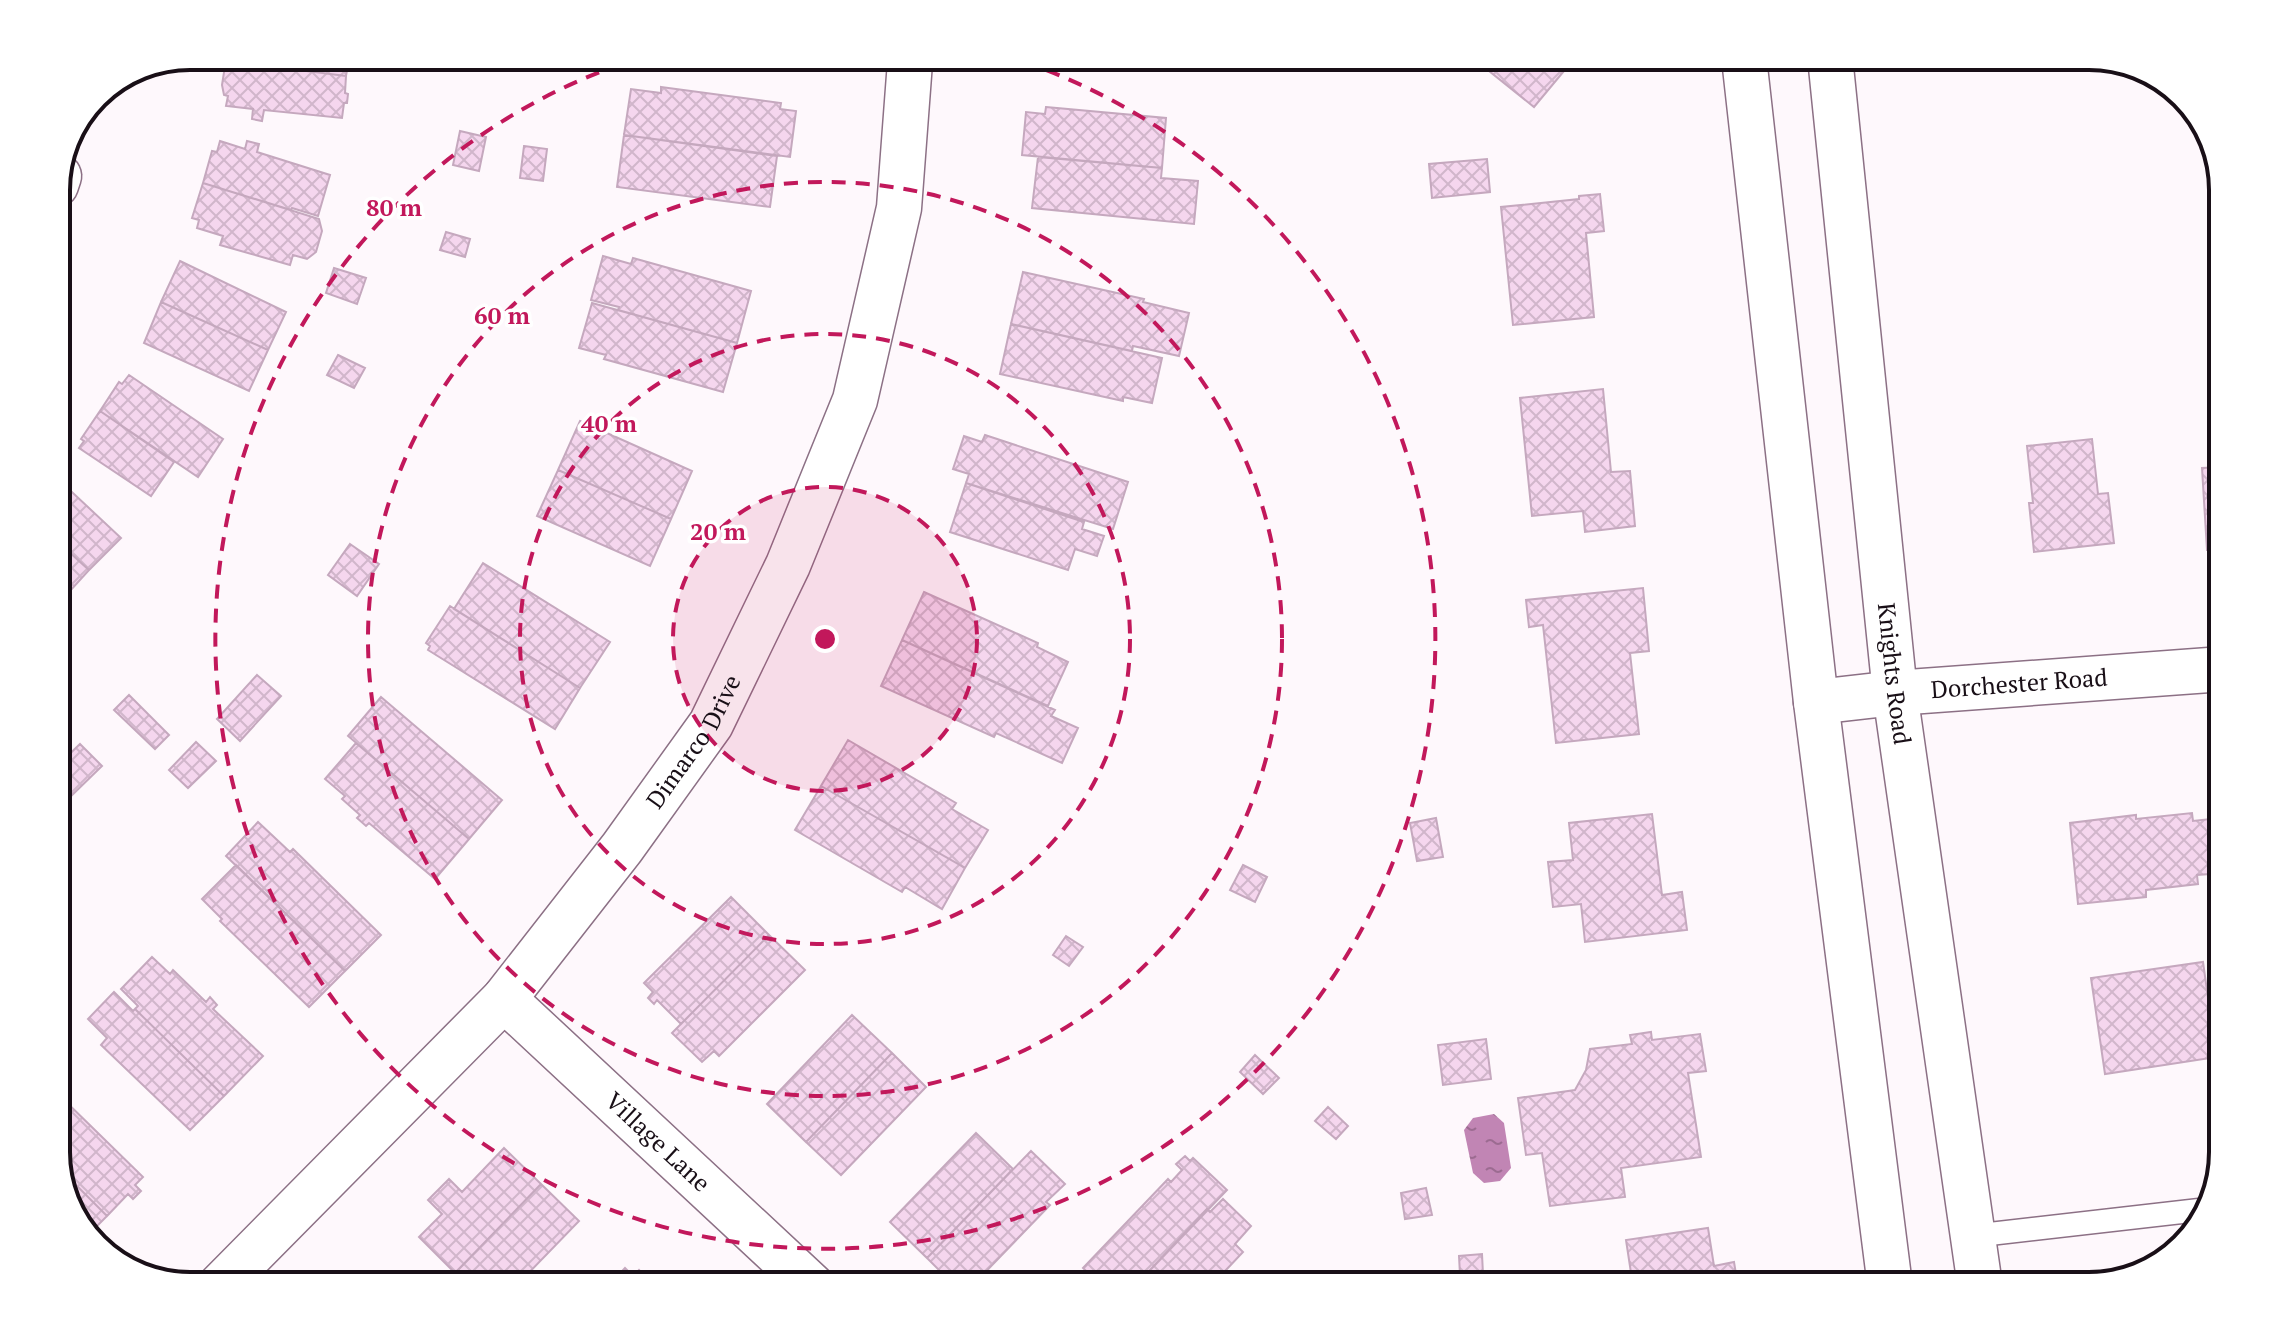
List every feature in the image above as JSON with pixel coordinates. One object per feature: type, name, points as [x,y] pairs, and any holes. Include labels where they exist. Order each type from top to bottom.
[{"type":"main road","name":"Dimarco Drive","points":[[234,1272],[504,999],[622,848],[711,724],[788,565],[855,400],[899,208],[909,70]]},
{"type":"main road","points":[[1745,70],[1816,702],[1888,1272]]},
{"type":"main road","name":"Knights Road","points":[[1831,70],[1895,693],[1978,1272]]},
{"type":"main road","name":"Dorchester Road","points":[[1816,702],[1895,693],[2209,670]]},
{"type":"main road","name":"Village Lane","points":[[504,999],[797,1272]]},
{"type":"lane","points":[[1972,1236],[2194,1211]]},
{"type":"water","points":[[1494,1114],[1504,1123],[1511,1168],[1500,1181],[1484,1183],[1473,1173],[1464,1130],[1473,1118]]},
{"type":"building","points":[[224,70],[299,70],[346,76],[345,93],[348,94],[342,118],[264,110],[262,121],[252,119],[253,109],[226,106],[228,96],[224,95]]},
{"type":"building","points":[[299,70],[347,70],[346,76]]},
{"type":"building","points":[[1488,70],[1565,70],[1534,107]]},
{"type":"building","points":[[661,87],[781,103],[780,109],[796,111],[790,157],[624,135],[631,89],[661,93]]},
{"type":"building","points":[[1046,107],[1166,118],[1162,168],[1022,155],[1026,112],[1045,114]]},
{"type":"building","points":[[460,131],[486,137],[479,171],[453,165]]},
{"type":"building","points":[[624,135],[777,156],[770,207],[617,187]]},
{"type":"building","points":[[220,141],[245,149],[247,141],[259,144],[257,152],[330,175],[318,216],[203,183],[212,151],[217,152]]},
{"type":"building","points":[[524,146],[547,149],[543,181],[520,178]]},
{"type":"building","points":[[1038,157],[1162,168],[1161,178],[1198,181],[1194,224],[1032,208]]},
{"type":"building","points":[[1487,159],[1490,192],[1432,198],[1429,164]]},
{"type":"building","points":[[203,183],[319,219],[322,231],[316,252],[307,259],[293,255],[290,265],[220,245],[223,236],[197,228],[199,220],[192,218]]},
{"type":"building","points":[[1600,194],[1604,231],[1586,233],[1594,317],[1513,325],[1501,207]]},
{"type":"building","points":[[446,232],[470,239],[465,257],[440,250]]},
{"type":"building","points":[[603,256],[631,264],[633,258],[751,291],[737,343],[591,300]]},
{"type":"building","points":[[180,261],[286,312],[268,350],[161,302]]},
{"type":"building","points":[[334,268],[366,278],[357,304],[326,293]]},
{"type":"building","points":[[1023,272],[1144,299],[1143,302],[1189,313],[1179,356],[1133,346],[1132,351],[1011,324]]},
{"type":"building","points":[[161,302],[268,350],[249,391],[144,343]]},
{"type":"building","points":[[592,303],[737,343],[723,392],[604,359],[606,355],[579,348]]},
{"type":"building","points":[[1011,324],[1162,358],[1152,403],[1123,397],[1123,401],[1000,374]]},
{"type":"building","points":[[338,355],[365,368],[354,388],[327,375]]},
{"type":"building","points":[[129,375],[223,439],[198,477],[100,411],[119,382],[122,384]]},
{"type":"building","points":[[1603,389],[1611,472],[1630,471],[1635,526],[1585,532],[1583,511],[1532,516],[1520,398]]},
{"type":"building","points":[[100,411],[174,462],[151,496],[79,448],[84,441],[81,439]]},
{"type":"building","points":[[580,421],[692,471],[671,519],[558,470]]},
{"type":"building","points":[[985,435],[1128,482],[1113,529],[966,483],[969,474],[953,469],[964,436],[982,442]]},
{"type":"building","points":[[2092,439],[2098,494],[2108,493],[2114,543],[2034,552],[2027,446]]},
{"type":"building","points":[[2202,468],[2209,468],[2209,550],[2207,550]]},
{"type":"building","points":[[558,470],[671,519],[650,566],[537,516]]},
{"type":"building","points":[[966,483],[1084,522],[1082,529],[1104,536],[1097,556],[1075,549],[1068,570],[950,532]]},
{"type":"building","points":[[70,490],[121,538],[89,570],[70,553]]},
{"type":"building","points":[[350,544],[379,564],[357,596],[328,575]]},
{"type":"building","points":[[70,553],[89,570],[70,591]]},
{"type":"building","points":[[483,563],[610,642],[580,688],[454,609]]},
{"type":"building","points":[[1643,588],[1649,651],[1630,653],[1639,734],[1556,743],[1543,625],[1529,627],[1526,600]]},
{"type":"building","points":[[924,592],[1038,643],[1037,647],[1068,662],[1048,706],[902,640]]},
{"type":"building","points":[[450,606],[580,688],[555,729],[428,650],[430,646],[426,643]]},
{"type":"building","points":[[902,640],[1055,710],[1051,716],[1078,728],[1062,763],[996,733],[994,737],[881,686]]},
{"type":"building","points":[[257,675],[281,696],[240,741],[217,719]]},
{"type":"building","points":[[129,695],[169,735],[155,749],[114,710]]},
{"type":"building","points":[[381,697],[502,800],[469,839],[348,736]]},
{"type":"building","points":[[848,740],[956,803],[952,809],[988,830],[965,868],[821,786]]},
{"type":"building","points":[[196,742],[216,761],[188,788],[169,770]]},
{"type":"building","points":[[356,743],[469,839],[435,879],[369,823],[366,826],[357,818],[360,815],[342,799],[345,796],[325,779]]},
{"type":"building","points":[[80,744],[102,766],[70,797],[70,754]]},
{"type":"building","points":[[821,786],[965,868],[942,909],[905,887],[902,892],[795,830]]},
{"type":"building","points":[[2192,813],[2193,821],[2209,819],[2209,874],[2197,875],[2198,884],[2146,890],[2146,897],[2078,904],[2070,823],[2136,815],[2136,819]]},
{"type":"building","points":[[1652,814],[1662,895],[1682,892],[1687,930],[1585,942],[1581,904],[1553,907],[1548,862],[1573,860],[1569,823]]},
{"type":"building","points":[[1436,818],[1443,857],[1417,861],[1410,823]]},
{"type":"building","points":[[258,822],[290,852],[293,849],[381,935],[345,971],[226,856]]},
{"type":"building","points":[[236,865],[345,971],[309,1007],[220,921],[222,919],[202,899]]},
{"type":"building","points":[[1243,865],[1267,877],[1255,902],[1230,890]]},
{"type":"building","points":[[731,897],[769,935],[681,1024],[657,1000],[654,1004],[648,998],[653,992],[644,983]]},
{"type":"building","points":[[769,935],[805,970],[719,1056],[714,1051],[702,1062],[672,1033]]},
{"type":"building","points":[[1066,936],[1083,947],[1069,966],[1053,955]]},
{"type":"building","points":[[152,957],[170,974],[173,970],[206,1002],[210,997],[217,1005],[213,1009],[263,1056],[224,1096],[135,1009],[138,1006],[121,989]]},
{"type":"building","points":[[2203,962],[2209,1005],[2209,1058],[2105,1074],[2091,978]]},
{"type":"building","points":[[114,992],[224,1096],[190,1130],[101,1045],[107,1038],[88,1019]]},
{"type":"building","points":[[852,1015],[892,1053],[806,1142],[767,1104]]},
{"type":"building","points":[[1651,1032],[1652,1040],[1700,1034],[1706,1071],[1688,1073],[1701,1157],[1621,1168],[1625,1197],[1550,1206],[1542,1153],[1526,1155],[1518,1098],[1575,1090],[1586,1070],[1590,1049],[1632,1044],[1630,1035]]},
{"type":"building","points":[[1486,1039],[1491,1079],[1443,1085],[1438,1045]]},
{"type":"building","points":[[892,1053],[926,1087],[841,1175],[806,1142]]},
{"type":"building","points":[[1255,1055],[1279,1078],[1263,1094],[1240,1072]]},
{"type":"building","points":[[70,1106],[143,1177],[135,1185],[141,1191],[133,1199],[128,1194],[107,1216],[74,1183],[70,1160]]},
{"type":"building","points":[[1328,1107],[1348,1126],[1336,1139],[1315,1121]]},
{"type":"building","points":[[976,1133],[1013,1169],[927,1258],[890,1222]]},
{"type":"building","points":[[504,1148],[541,1184],[454,1272],[419,1237],[442,1214],[428,1200],[449,1179],[462,1192]]},
{"type":"building","points":[[1031,1151],[1065,1184],[1046,1202],[1050,1205],[985,1272],[941,1272],[927,1258]]},
{"type":"building","points":[[1185,1156],[1190,1161],[1193,1158],[1227,1190],[1148,1272],[1087,1272],[1083,1268],[1168,1179],[1171,1182],[1182,1170],[1176,1164]]},
{"type":"building","points":[[74,1183],[107,1216],[96,1227],[82,1205]]},
{"type":"building","points":[[541,1184],[579,1221],[530,1272],[456,1272]]},
{"type":"building","points":[[1426,1188],[1432,1215],[1405,1219],[1401,1193]]},
{"type":"building","points":[[1223,1199],[1251,1226],[1235,1244],[1243,1252],[1224,1272],[1148,1272],[1207,1209],[1210,1212]]},
{"type":"building","points":[[1708,1228],[1714,1266],[1734,1262],[1736,1272],[1631,1272],[1626,1240]]},
{"type":"building","points":[[1482,1254],[1483,1272],[1460,1272],[1459,1256]]}]
